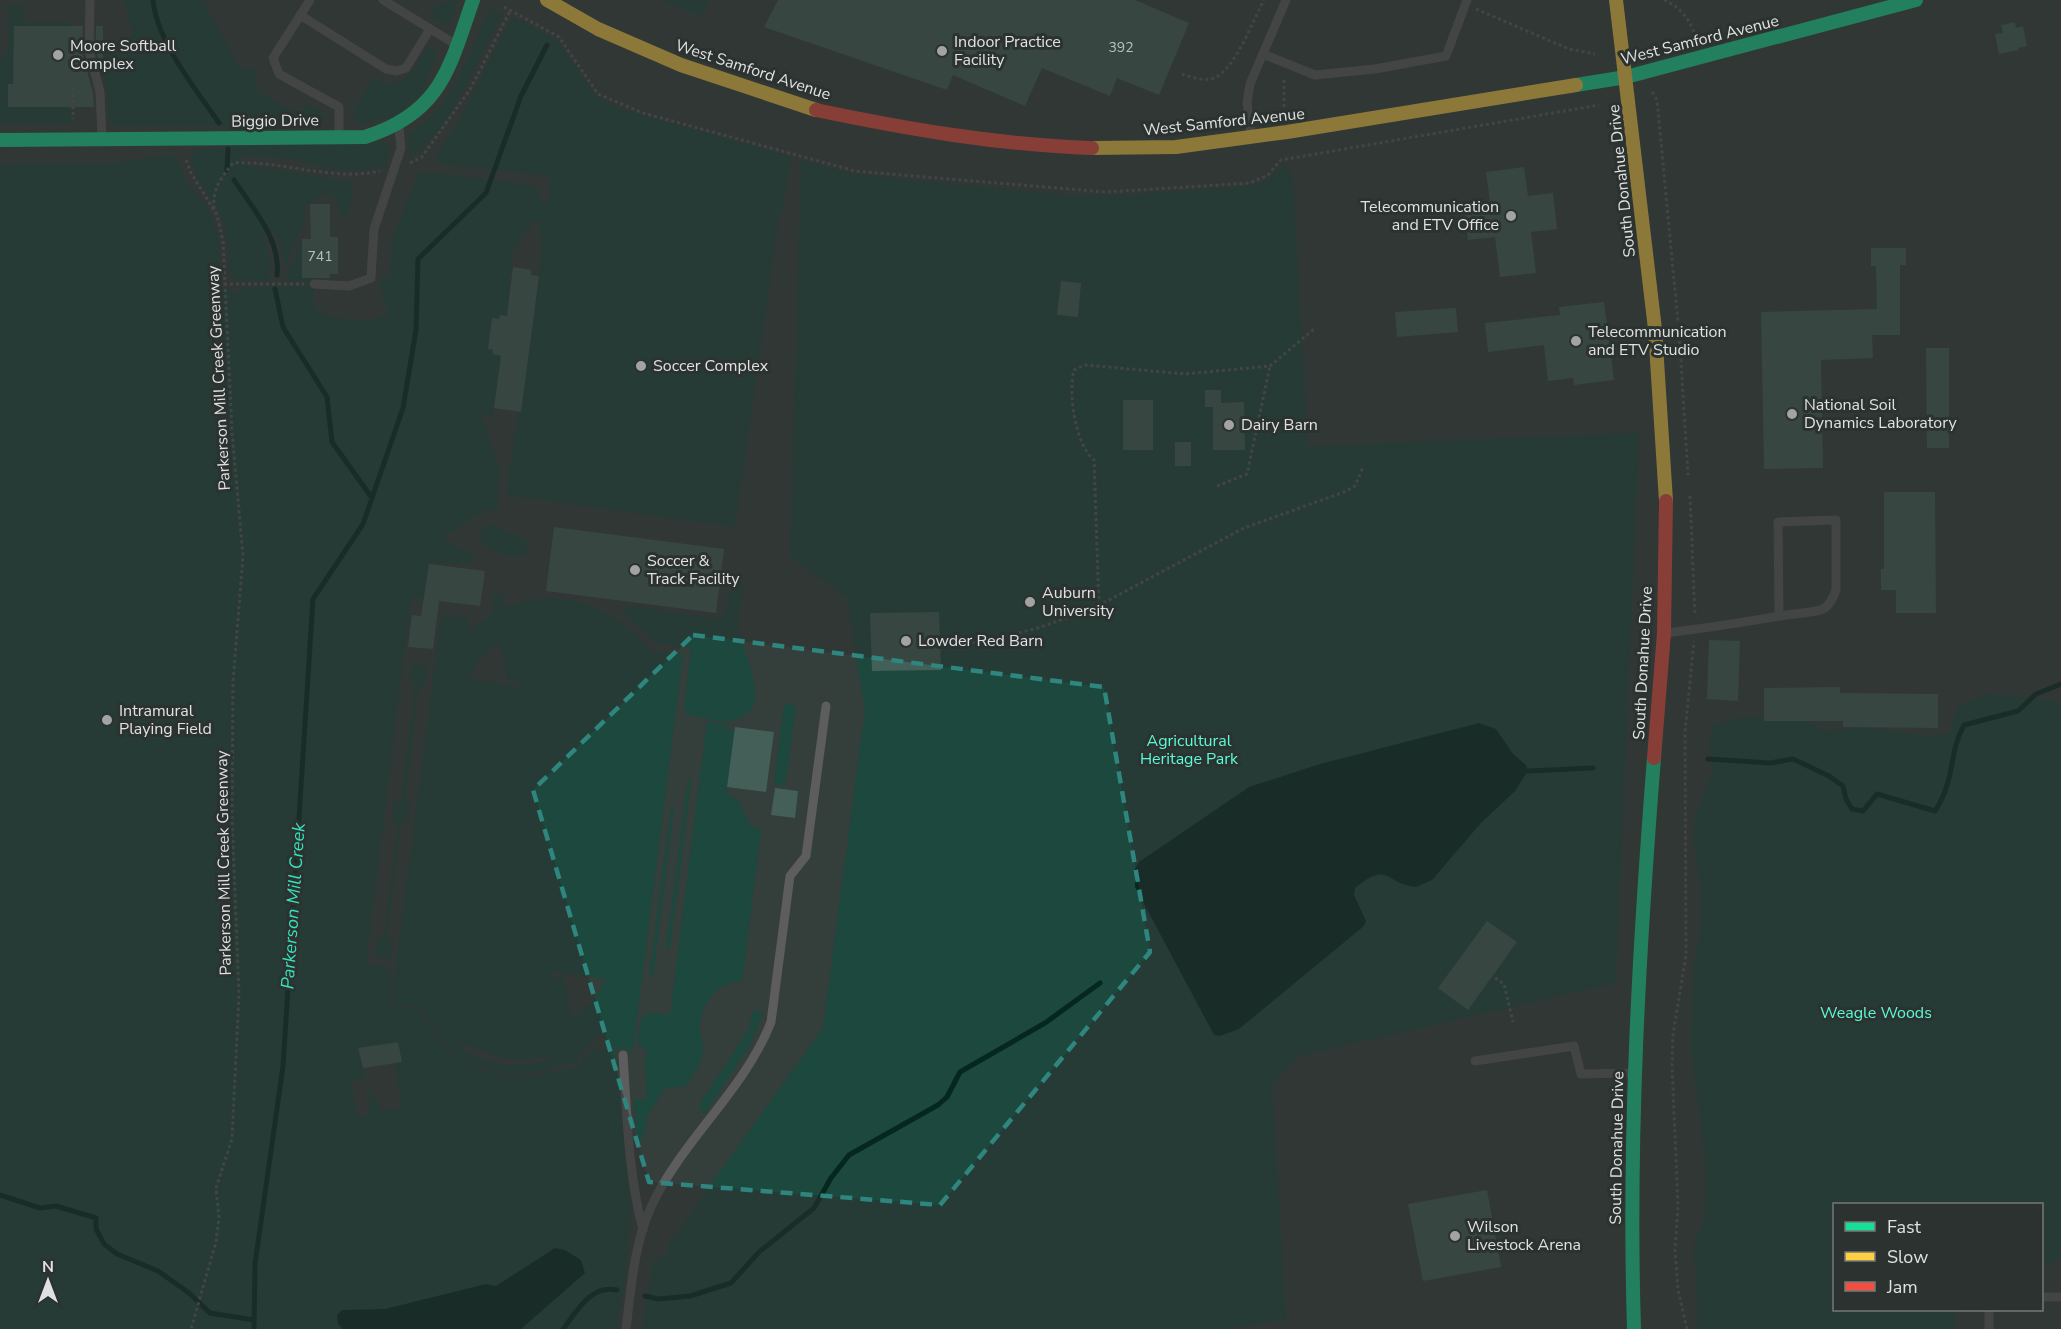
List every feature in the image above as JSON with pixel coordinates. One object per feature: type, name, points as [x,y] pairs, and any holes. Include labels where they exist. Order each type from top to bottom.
[{"type":"street","name":"Biggio Drive","points":[[0,140],[364,137],[399,126],[428,103],[450,64],[473,0]]},
{"type":"street","name":"West Samford Avenue","points":[[547,0],[598,29],[681,65],[809,109],[925,133],[1053,147],[1113,149],[1176,147],[1251,137],[1426,112],[1626,76],[1916,0]]},
{"type":"street","name":"South Donahue Drive","points":[[1616,0],[1660,390],[1666,496],[1664,633],[1645,876],[1635,1073],[1631,1241],[1634,1329]]},
{"type":"lane","points":[[90,0],[90,51],[100,92],[102,139]]},
{"type":"lane","points":[[310,0],[273,58],[274,67],[279,74],[339,107],[339,137]]},
{"type":"lane","points":[[382,0],[457,46]]},
{"type":"lane","points":[[1251,137],[1247,102],[1250,84],[1286,0]]},
{"type":"lane","points":[[1263,54],[1315,75],[1333,75],[1446,56],[1466,2]]},
{"type":"lane","points":[[300,15],[386,69],[397,71],[406,68],[430,29]]},
{"type":"lane","points":[[314,284],[350,286],[371,278],[374,229],[401,148],[399,126]]},
{"type":"lane","points":[[1664,633],[1779,616],[1824,608],[1832,601],[1836,590],[1836,520],[1778,522],[1779,616]]},
{"type":"lane","points":[[626,1329],[636,1260],[650,1208],[680,1157],[727,1095],[765,1039],[771,1022],[790,876],[806,856],[826,706]]},
{"type":"lane","points":[[1475,1061],[1574,1046],[1581,1074],[1635,1073]]},
{"type":"lane","points":[[623,1055],[636,1204],[643,1233]]},
{"type":"lane","points":[[2043,1297],[2061,1297]]},
{"type":"lane","points":[[1989,1311],[1989,1329]]},
{"type":"path","points":[[1182,74],[1199,80],[1214,78],[1228,68],[1264,0]]},
{"type":"path","points":[[1664,0],[1680,10],[1691,22],[1698,42]]},
{"type":"path","points":[[1466,2],[1569,49],[1595,54]]},
{"type":"path","points":[[409,163],[422,157],[459,106],[507,9]]},
{"type":"path","points":[[1284,107],[1284,78],[1287,64]]},
{"type":"path","points":[[73,88],[73,127]]},
{"type":"path","name":"Parkerson Mill Creek Greenway","points":[[179,139],[190,173],[215,212]]},
{"type":"path","name":"Parkerson Mill Creek Greenway","points":[[191,1329],[192,1317],[216,1242],[218,1180],[232,1139],[239,994],[232,818],[233,682],[243,556],[232,432],[223,241],[213,196],[220,178],[233,163],[254,162],[362,176],[382,171]]},
{"type":"path","points":[[212,284],[314,284]]},
{"type":"path","points":[[1100,605],[1094,460],[1085,452],[1071,401],[1074,370],[1085,365],[1185,375],[1270,366],[1314,329]]},
{"type":"path","points":[[1217,486],[1247,474],[1270,366]]},
{"type":"path","points":[[954,642],[983,642],[1038,628],[1100,605],[1244,528],[1344,492],[1355,486],[1363,467]]},
{"type":"path","points":[[1687,1329],[1678,1290],[1675,1250],[1678,1207],[1672,1064],[1673,1035],[1686,955],[1685,732],[1694,636]]},
{"type":"path","points":[[1495,978],[1504,984],[1513,1022]]},
{"type":"highlighted area","points":[[693,635],[1104,687],[1150,952],[940,1205],[649,1182],[533,790]]},
{"type":"shaded area","name":"Auburn University","points":[[0,0],[2061,0],[2061,1329],[0,1329]]},
{"type":"shaded area","points":[[1479,723],[1496,729],[1513,754],[1526,765],[1528,771],[1515,791],[1481,823],[1432,880],[1416,887],[1381,875],[1366,880],[1355,888],[1354,895],[1366,921],[1364,926],[1239,1029],[1220,1036],[1214,1035],[1135,887],[1135,869],[1139,862],[1249,787],[1320,764]]},
{"type":"shaded area","points":[[555,1248],[565,1250],[581,1260],[585,1273],[521,1329],[343,1329],[338,1324],[337,1315],[342,1310],[385,1309],[486,1284],[496,1286]]},
{"type":"green space","points":[[124,0],[203,0],[240,70],[253,67],[258,73],[253,84],[264,95],[300,115],[308,104],[321,111],[324,118],[317,126],[114,126],[109,118],[108,95],[98,55],[103,49],[107,55],[116,53],[129,42],[132,31]]},
{"type":"green space","points":[[448,0],[457,2],[451,21],[443,24],[434,19],[432,15],[437,4]]},
{"type":"green space","points":[[663,0],[709,0],[701,17]]},
{"type":"green space","name":"Moore Softball Complex","points":[[8,5],[23,5],[23,23],[70,22],[71,35],[92,81],[90,85],[70,86],[71,124],[0,124],[0,66],[1,59],[8,52]]},
{"type":"green space","points":[[490,9],[502,15],[463,92],[439,130],[409,158],[410,145],[407,135],[437,110],[448,95],[458,79]]},
{"type":"green space","points":[[514,18],[556,39],[595,94],[611,106],[791,157],[783,210],[780,211],[735,527],[506,495],[543,237],[539,235],[540,222],[531,221],[529,231],[523,231],[518,246],[513,248],[507,316],[500,315],[499,319],[492,319],[488,348],[493,350],[493,354],[501,356],[493,416],[481,415],[500,469],[498,509],[483,511],[444,537],[450,543],[473,555],[470,564],[430,562],[424,599],[411,598],[366,964],[384,967],[392,976],[389,1004],[419,1009],[429,1026],[454,1054],[485,1071],[503,1076],[542,1075],[583,1066],[582,1058],[593,1048],[615,1051],[631,1213],[626,1275],[616,1329],[0,1329],[0,164],[118,163],[171,154],[178,161],[187,184],[209,208],[219,239],[221,281],[213,281],[213,287],[231,288],[232,294],[249,287],[313,286],[313,302],[320,313],[355,321],[371,320],[389,314],[379,281],[390,275],[392,238],[420,171],[529,185],[540,189],[539,200],[548,203],[551,178],[535,174],[440,164],[436,156],[467,105],[511,19]],"holes":[[[398,1042],[402,1062],[394,1064],[402,1107],[383,1111],[371,1088],[367,1090],[370,1094],[368,1114],[358,1117],[351,1083],[366,1078],[358,1048]]]},
{"type":"green space","points":[[431,48],[437,55],[421,93],[397,115],[359,124],[354,119],[353,112],[373,80],[399,82],[409,75],[427,49]]},
{"type":"green space","points":[[387,142],[391,152],[385,166],[356,171],[281,158],[239,157],[248,167],[275,169],[353,182],[350,193],[354,195],[345,218],[339,213],[337,202],[332,195],[318,195],[310,204],[305,203],[304,222],[285,267],[279,242],[268,225],[263,236],[270,258],[269,281],[238,281],[229,275],[228,244],[224,223],[217,207],[196,176],[191,158],[196,149],[222,148],[226,154],[230,152],[229,146]]},
{"type":"green space","name":"Agricultural Heritage Park","points":[[801,160],[854,174],[1067,195],[1131,195],[1259,185],[1286,165],[1293,178],[1308,446],[1639,433],[1616,983],[1300,1056],[1272,1084],[1286,1320],[1224,1329],[642,1329],[653,1260],[667,1256],[669,1243],[823,1028],[865,710],[847,598],[790,557]]},
{"type":"green space","points":[[302,239],[302,277],[313,278],[313,282],[285,281]]},
{"type":"green space","points":[[491,524],[526,540],[528,548],[525,555],[510,557],[484,546],[478,533],[484,526]]},
{"type":"green space","points":[[731,586],[744,587],[738,624],[754,681],[755,694],[753,706],[745,715],[730,721],[715,721],[689,715],[684,709],[691,648],[656,643],[621,611],[633,606],[716,619],[721,617],[726,608]]},
{"type":"green space","points":[[502,593],[505,608],[526,601],[547,599],[567,600],[587,605],[624,624],[654,654],[655,651],[683,654],[633,1050],[604,1047],[606,1028],[578,1055],[579,1063],[569,1064],[568,1062],[545,1071],[523,1074],[501,1073],[481,1067],[462,1057],[445,1043],[431,1025],[420,1004],[419,1007],[391,1003],[441,615],[469,618],[468,631],[494,612],[491,595]],"holes":[[[500,642],[508,681],[518,679],[521,686],[467,679],[482,656]],[[551,972],[607,979],[592,1002],[572,1018],[564,977],[554,979]],[[455,1040],[490,1054],[508,1058],[532,1059],[560,1054],[520,1065],[490,1062],[465,1050]]]},
{"type":"green space","points":[[412,664],[428,666],[426,686],[419,686],[405,802],[411,803],[408,823],[401,823],[387,938],[393,939],[391,959],[374,957],[377,937],[384,937],[398,822],[391,821],[394,801],[401,801],[415,685],[409,684]]},
{"type":"green space","name":"Weagle Woods","points":[[1987,694],[2053,700],[2061,705],[2061,1257],[2043,1266],[2043,1203],[1833,1203],[1833,1311],[1954,1311],[1956,1329],[1697,1329],[1697,1287],[1693,1248],[1705,1216],[1706,1168],[1691,1049],[1692,977],[1700,933],[1700,882],[1693,841],[1696,815],[1713,771],[1709,744],[1713,724],[1747,717],[1797,717],[1825,731],[1868,727],[1923,736],[1949,733],[1959,705]]},
{"type":"green space","points":[[784,704],[796,706],[785,786],[774,784]]},
{"type":"green space","points":[[707,722],[726,724],[726,729],[735,730],[727,794],[738,800],[749,822],[761,830],[742,982],[727,984],[708,1001],[701,1016],[700,1031],[703,1052],[699,1065],[686,1086],[665,1088],[647,1116],[644,1135],[637,1145],[634,1099],[647,1099],[645,1064],[648,1052],[637,1042],[641,1019],[649,1012],[670,1015]]},
{"type":"green space","points":[[688,779],[691,780],[670,949],[666,948]]},
{"type":"green space","points":[[671,808],[674,808],[653,977],[649,976]]},
{"type":"green space","points":[[753,1011],[763,1012],[750,1045],[704,1114],[699,1105],[749,1029]]},
{"type":"building","name":"Indoor Practice Facility","points":[[778,0],[1135,0],[1189,23],[1159,95],[1117,78],[1110,96],[1042,68],[1025,106],[953,75],[947,90],[764,27]]},
{"type":"building","points":[[2015,22],[2016,28],[2023,26],[2027,46],[1999,54],[1995,34],[2003,33],[2001,25]]},
{"type":"building","name":"Moore Softball Complex","points":[[14,26],[83,26],[82,52],[93,93],[94,107],[8,107],[8,84],[13,84]]},
{"type":"building","points":[[96,26],[103,26],[103,76],[96,50]]},
{"type":"building","name":"Telecommunication and ETV Office","points":[[1524,167],[1528,196],[1553,193],[1557,229],[1531,232],[1536,273],[1500,277],[1495,237],[1468,240],[1464,204],[1490,201],[1486,172]]},
{"type":"building","points":[[310,204],[330,204],[330,237],[338,237],[338,274],[330,274],[330,278],[302,278],[302,239],[311,239]]},
{"type":"building","name":"National Soil Dynamics Laboratory","points":[[1871,248],[1906,248],[1906,265],[1900,265],[1900,335],[1872,335],[1873,358],[1821,360],[1823,468],[1764,469],[1761,312],[1877,309],[1876,266],[1871,266]]},
{"type":"building","points":[[513,267],[531,270],[531,275],[539,276],[521,412],[494,408],[501,356],[493,354],[493,350],[488,349],[492,318],[499,319],[500,315],[507,316]]},
{"type":"building","points":[[1061,281],[1081,283],[1078,317],[1057,315]]},
{"type":"building","name":"Telecommunication and ETV Studio","points":[[1604,302],[1614,380],[1574,385],[1573,378],[1548,381],[1544,345],[1488,352],[1485,323],[1560,315],[1559,307]]},
{"type":"building","points":[[1456,308],[1458,332],[1397,337],[1395,312]]},
{"type":"building","points":[[1926,348],[1949,348],[1949,448],[1927,448]]},
{"type":"building","points":[[1205,390],[1221,390],[1221,403],[1244,402],[1245,450],[1213,450],[1213,407],[1205,407]]},
{"type":"building","points":[[1123,400],[1153,400],[1153,450],[1123,450]]},
{"type":"building","points":[[1175,442],[1191,442],[1191,466],[1175,466]]},
{"type":"building","points":[[1884,492],[1935,492],[1936,613],[1896,613],[1896,590],[1881,590],[1881,569],[1884,569]]},
{"type":"building","name":"Soccer & Track Facility","points":[[554,527],[724,549],[716,613],[546,591]]},
{"type":"building","points":[[429,564],[485,571],[480,606],[439,601],[433,649],[408,647],[412,615],[421,616]]},
{"type":"building","name":"Lowder Red Barn","points":[[939,612],[941,670],[872,671],[870,613]]},
{"type":"building","points":[[1709,640],[1740,641],[1738,701],[1707,699]]},
{"type":"building","points":[[1840,687],[1840,693],[1938,694],[1938,728],[1843,727],[1843,721],[1764,721],[1764,688]]},
{"type":"building","points":[[735,727],[774,732],[766,792],[727,787]]},
{"type":"building","points":[[775,788],[798,791],[795,818],[771,815]]},
{"type":"building","points":[[1487,921],[1517,942],[1468,1010],[1438,988]]},
{"type":"building","points":[[398,1042],[402,1062],[363,1068],[358,1048]]},
{"type":"building","name":"Wilson Livestock Arena","points":[[1487,1190],[1501,1267],[1423,1281],[1408,1204]]},
{"type":"waterway","name":"Parkerson Mill Creek","points":[[153,0],[156,16],[169,48],[219,123]]},
{"type":"waterway","name":"Parkerson Mill Creek","points":[[254,1329],[255,1264],[283,1066],[313,599],[363,524],[403,408],[416,330],[418,259],[486,193],[521,96],[547,45]]},
{"type":"waterway","name":"Parkerson Mill Creek","points":[[227,170],[228,149]]},
{"type":"waterway","name":"Parkerson Mill Creek","points":[[234,180],[257,213],[270,237],[275,249],[277,275]]},
{"type":"waterway","name":"Parkerson Mill Creek","points":[[275,289],[283,327],[327,397],[332,442],[372,498]]},
{"type":"waterway","points":[[1708,759],[1770,763],[1793,759],[1829,776],[1843,786],[1846,799],[1852,809],[1863,811],[1877,794],[1935,811],[1946,788],[1956,746],[1964,725],[2018,711],[2036,694],[2061,684]]},
{"type":"waterway","points":[[1528,771],[1593,768]]},
{"type":"waterway","points":[[645,1296],[658,1299],[690,1296],[731,1283],[759,1252],[814,1208],[831,1178],[849,1155],[938,1105],[947,1097],[960,1072],[1045,1023],[1100,983]]},
{"type":"waterway","points":[[0,1195],[40,1208],[56,1206],[96,1218],[96,1229],[104,1244],[117,1254],[158,1271],[189,1293],[210,1313],[254,1320]]},
{"type":"waterway","points":[[563,1329],[579,1307],[592,1295],[608,1289],[617,1290]]},
{"type":"traffic: fast","points":[[0,140],[365,137],[411,115],[426,101],[448,67],[473,0]]},
{"type":"traffic: fast","points":[[1576,85],[1626,77],[1916,0]]},
{"type":"traffic: fast","points":[[1634,1329],[1632,1186],[1636,1044],[1654,758]]},
{"type":"traffic: slow","points":[[547,0],[598,29],[681,65],[816,110]]},
{"type":"traffic: slow","points":[[1616,0],[1655,329],[1666,501]]},
{"type":"traffic: slow","points":[[1092,148],[1176,147],[1287,132],[1576,85]]},
{"type":"traffic: jam","points":[[816,110],[953,135],[1092,148]]},
{"type":"traffic: jam","points":[[1654,758],[1664,633],[1666,501]]},
{"type":"place","name":"Indoor Practice Facility","points":[[942,51]]},
{"type":"place","name":"Moore Softball Complex","points":[[58,55]]},
{"type":"place","name":"Telecommunication and ETV Office","points":[[1511,216]]},
{"type":"place","name":"Telecommunication and ETV Studio","points":[[1576,341]]},
{"type":"place","name":"Soccer Complex","points":[[641,366]]},
{"type":"place","name":"National Soil Dynamics Laboratory","points":[[1792,414]]},
{"type":"place","name":"Dairy Barn","points":[[1229,425]]},
{"type":"place","name":"Soccer & Track Facility","points":[[635,570]]},
{"type":"place","name":"Auburn University","points":[[1030,602]]},
{"type":"place","name":"Lowder Red Barn","points":[[906,641]]},
{"type":"place","name":"Intramural Playing Field","points":[[107,720]]},
{"type":"place","name":"Wilson Livestock Arena","points":[[1455,1236]]}]
